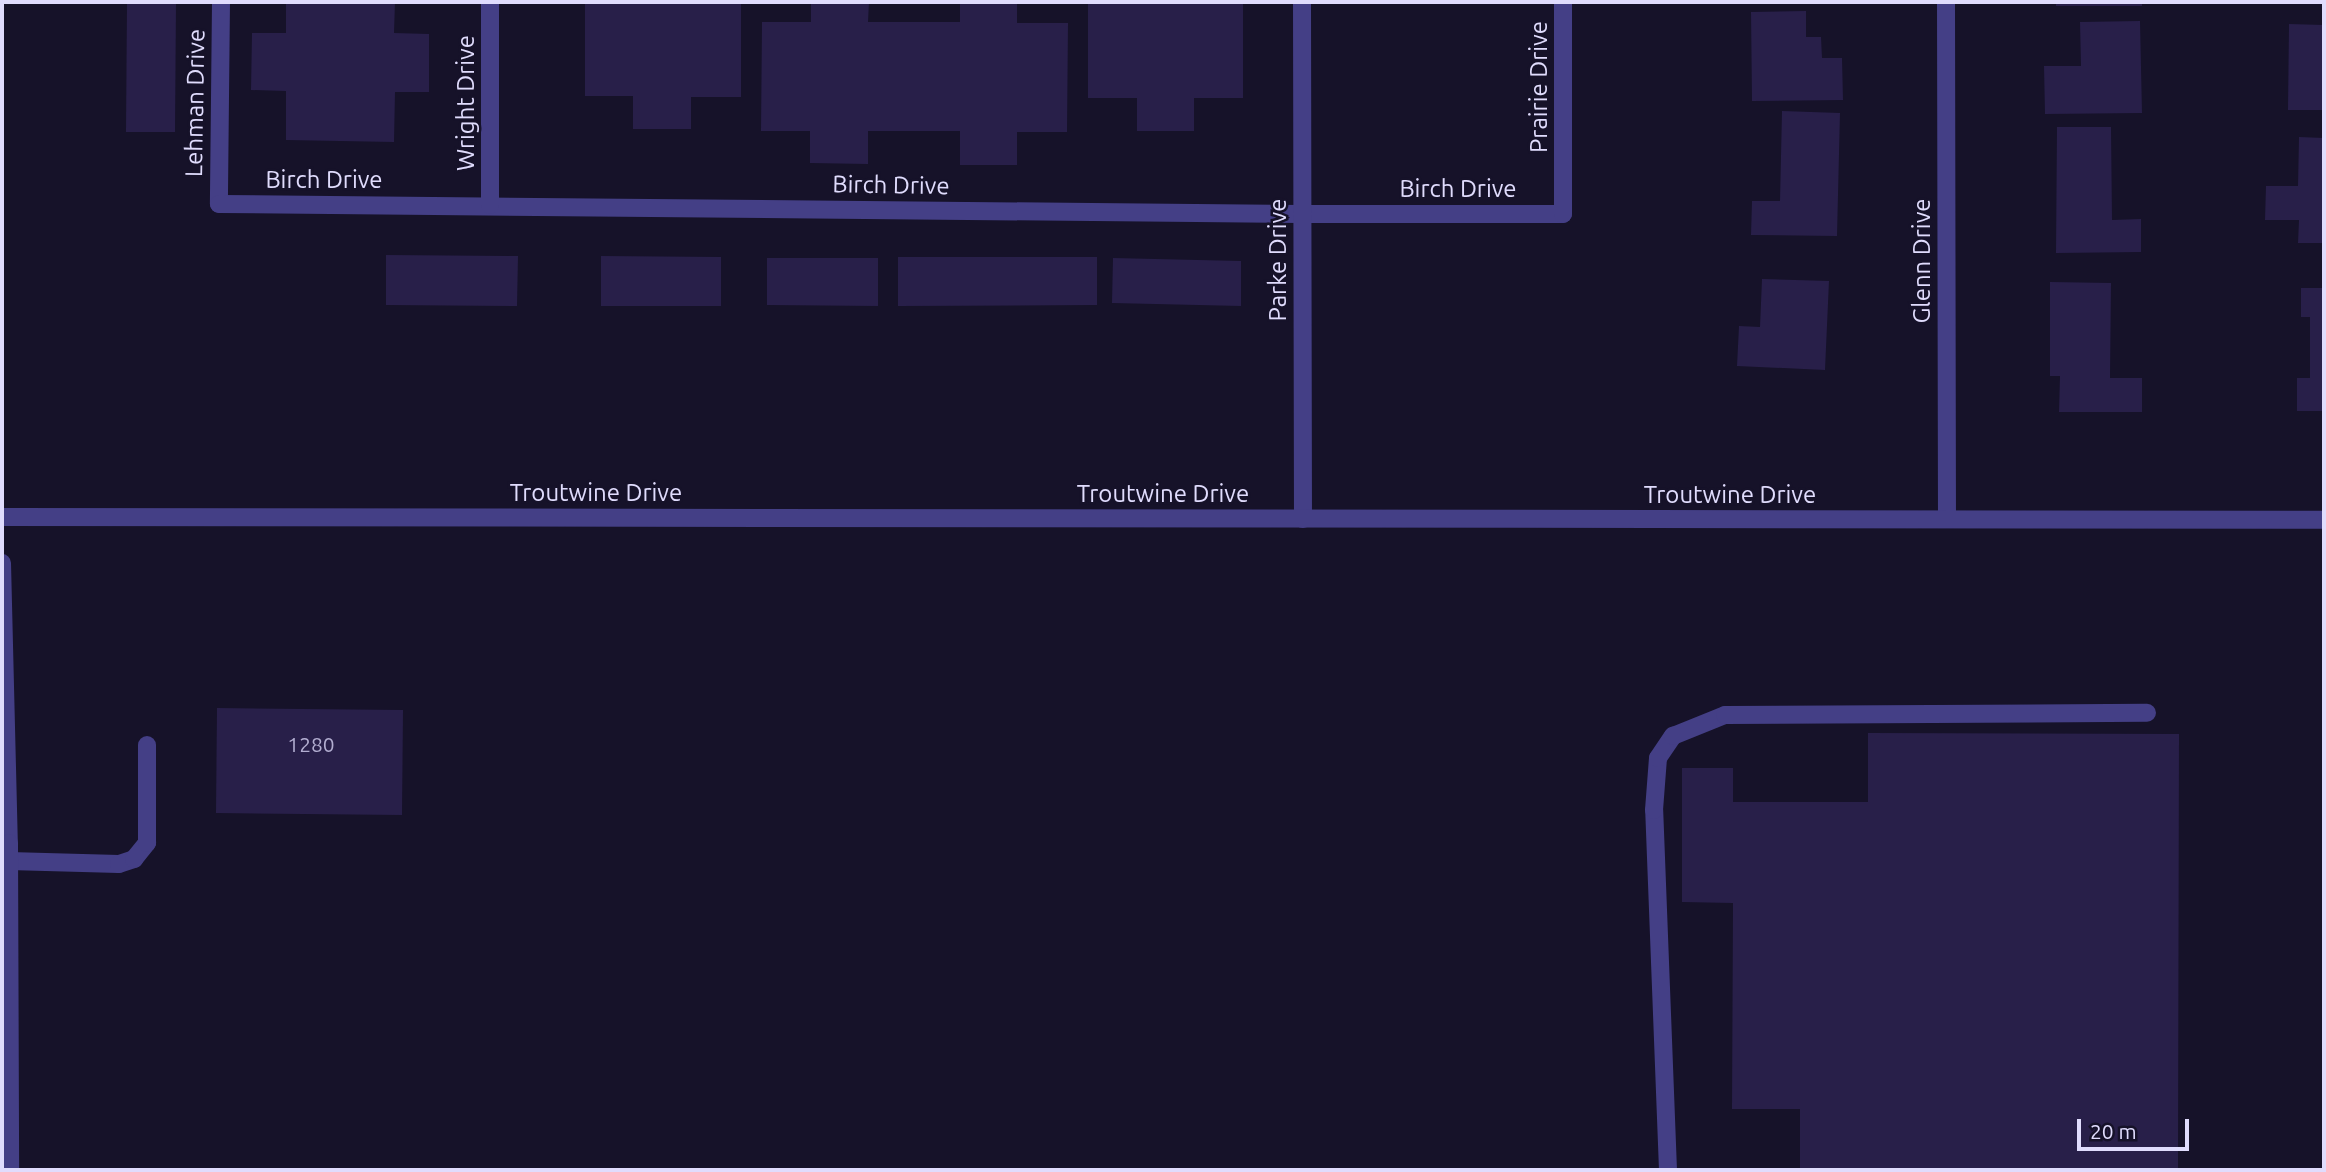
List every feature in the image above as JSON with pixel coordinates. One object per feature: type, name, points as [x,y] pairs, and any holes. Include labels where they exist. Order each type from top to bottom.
[{"type":"street","name":"Lehman Drive","points":[[219,204],[221,2]]},
{"type":"street","name":"Wright Drive","points":[[490,2],[490,205]]},
{"type":"street","name":"Parke Drive","points":[[1302,2],[1303,519]]},
{"type":"street","name":"Prairie Drive","points":[[1563,2],[1563,214]]},
{"type":"street","name":"Glenn Drive","points":[[1946,2],[1947,519]]},
{"type":"street","name":"Birch Drive","points":[[219,204],[1563,214]]},
{"type":"street","name":"Troutwine Drive","points":[[2,517],[2324,520]]},
{"type":"street","points":[[2,563],[10,1170]]},
{"type":"street","points":[[1668,1170],[1654,810],[1658,758],[1673,736],[1725,715],[2147,713]]},
{"type":"street","points":[[7,849],[119,864],[134,859],[147,843],[147,746]]},
{"type":"building","points":[[127,2],[176,2],[175,132],[126,132]]},
{"type":"building","points":[[286,2],[395,2],[394,33],[429,34],[429,92],[395,92],[394,142],[286,140],[286,91],[251,90],[252,33],[286,33]]},
{"type":"building","points":[[585,2],[741,2],[741,97],[691,97],[691,129],[633,129],[633,96],[585,96]]},
{"type":"building","points":[[811,2],[869,2],[868,22],[960,22],[960,2],[1017,2],[1017,23],[1068,23],[1067,132],[1017,132],[1017,165],[960,165],[960,131],[868,131],[868,164],[810,163],[810,131],[761,131],[762,22],[811,22]]},
{"type":"building","points":[[1088,2],[1243,2],[1243,98],[1194,98],[1194,131],[1137,131],[1137,98],[1088,98]]},
{"type":"building","points":[[2056,2],[2142,2],[2142,6],[2056,6]]},
{"type":"building","points":[[1806,11],[1806,37],[1821,37],[1822,58],[1842,58],[1843,100],[1752,101],[1751,12]]},
{"type":"building","points":[[2140,21],[2142,113],[2045,114],[2044,66],[2081,66],[2080,22]]},
{"type":"building","points":[[2289,24],[2324,25],[2324,110],[2288,110]]},
{"type":"building","points":[[1782,111],[1840,113],[1837,236],[1751,235],[1752,201],[1780,201]]},
{"type":"building","points":[[2057,127],[2111,127],[2112,220],[2141,219],[2141,252],[2056,253]]},
{"type":"building","points":[[2299,137],[2324,138],[2324,243],[2298,243],[2299,220],[2265,220],[2266,186],[2298,186]]},
{"type":"building","points":[[386,255],[518,256],[517,306],[386,305]]},
{"type":"building","points":[[601,256],[721,257],[721,306],[601,306]]},
{"type":"building","points":[[898,257],[1097,257],[1097,305],[898,306]]},
{"type":"building","points":[[767,258],[878,258],[878,306],[767,305]]},
{"type":"building","points":[[1113,258],[1241,261],[1241,306],[1112,303]]},
{"type":"building","points":[[1762,279],[1829,281],[1825,370],[1737,366],[1739,326],[1760,327]]},
{"type":"building","points":[[2050,282],[2111,283],[2110,378],[2142,378],[2142,412],[2059,412],[2060,376],[2050,376]]},
{"type":"building","points":[[2301,288],[2324,288],[2324,411],[2297,411],[2297,378],[2310,378],[2310,317],[2301,317]]},
{"type":"building","points":[[217,708],[403,710],[402,815],[216,813]]},
{"type":"building","points":[[1868,733],[2179,734],[2178,1170],[1800,1170],[1800,1109],[1732,1109],[1733,903],[1682,902],[1682,768],[1733,768],[1733,802],[1868,802]]}]
